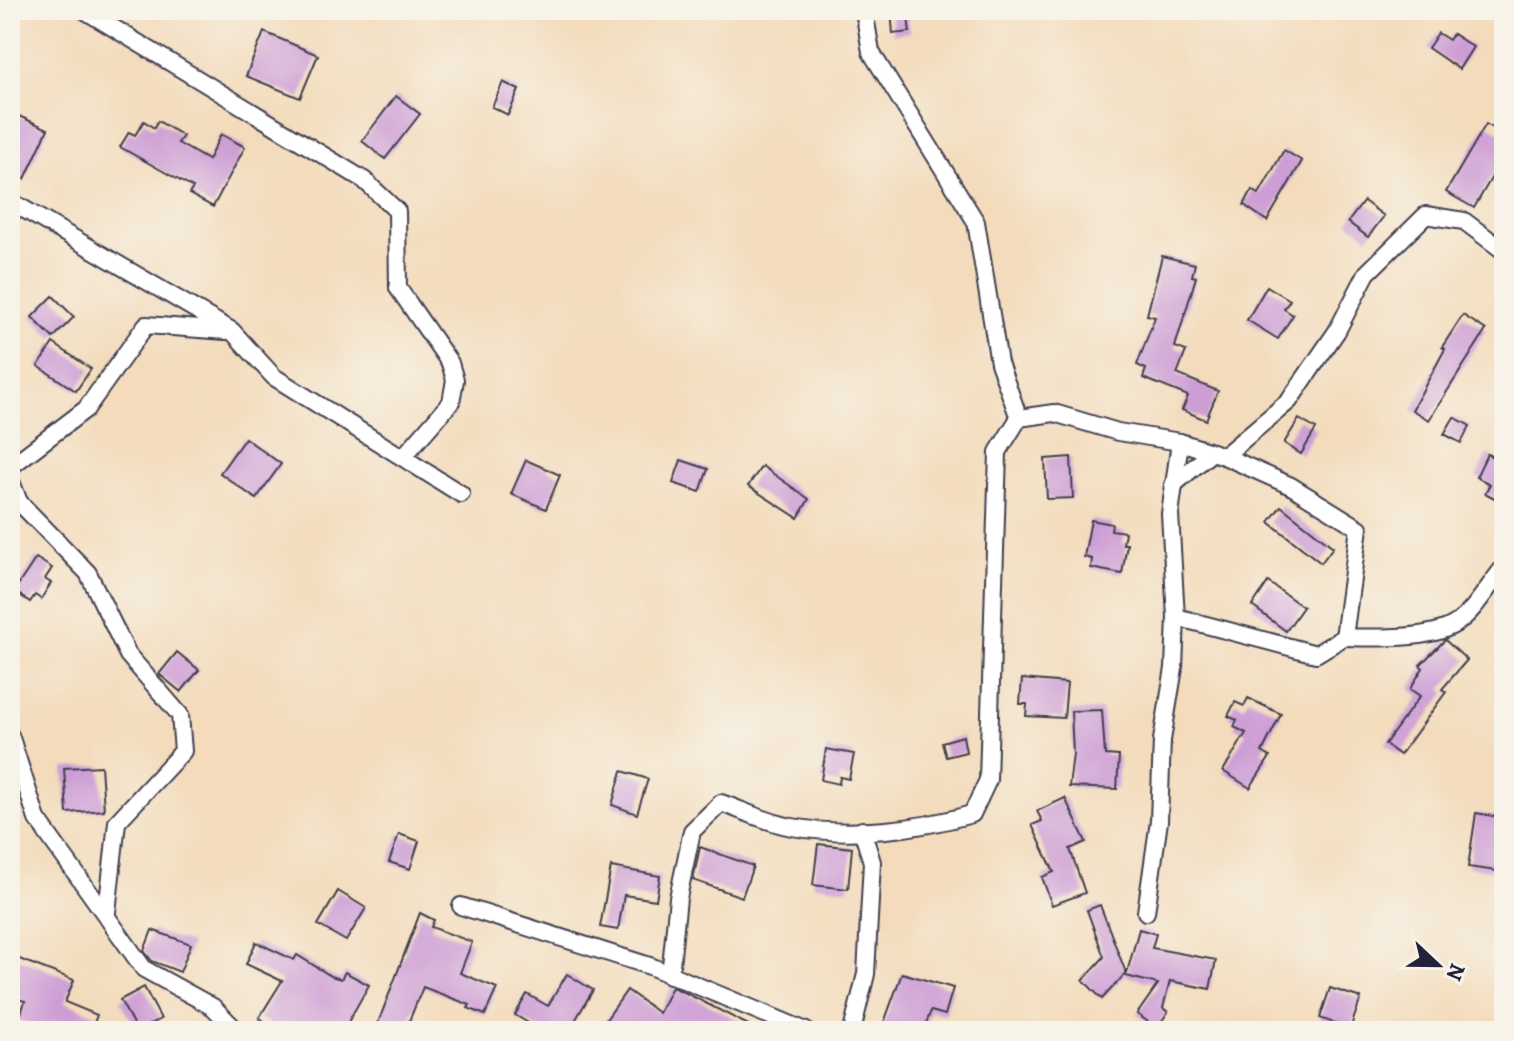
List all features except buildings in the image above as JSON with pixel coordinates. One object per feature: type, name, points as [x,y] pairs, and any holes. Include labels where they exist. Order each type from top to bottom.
[{"type":"street","points":[[84,10],[364,180],[397,211],[398,288],[450,363],[455,380],[451,402],[404,456]]},
{"type":"street","points":[[864,10],[871,52],[976,222],[999,363],[1019,418]]},
{"type":"street","points":[[10,201],[232,331],[274,377],[461,494]]},
{"type":"street","points":[[1173,485],[1289,401],[1337,331],[1367,273],[1426,215],[1464,221],[1504,251]]},
{"type":"street","points":[[10,467],[86,409],[146,325],[232,331]]},
{"type":"street","points":[[1019,418],[1054,413],[1118,432],[1180,442],[1218,454],[1291,486],[1359,528],[1355,581],[1344,637]]},
{"type":"street","points":[[670,975],[678,898],[692,831],[721,803],[791,827],[862,830],[927,827],[972,814],[988,780],[998,452],[1019,418]]},
{"type":"street","points":[[1146,912],[1159,821],[1162,740],[1174,668],[1176,617],[1170,514],[1180,442]]},
{"type":"street","points":[[10,479],[19,502],[88,573],[128,655],[180,715],[183,751],[117,822],[107,912]]},
{"type":"street","points":[[1176,617],[1316,654],[1344,637],[1385,638],[1437,631],[1457,624],[1504,567]]},
{"type":"street","points":[[10,735],[37,819],[107,912],[144,969],[213,1007],[237,1031]]},
{"type":"street","points":[[852,1031],[866,974],[872,862],[862,830]]},
{"type":"street","points":[[461,906],[670,975],[806,1031]]}]
